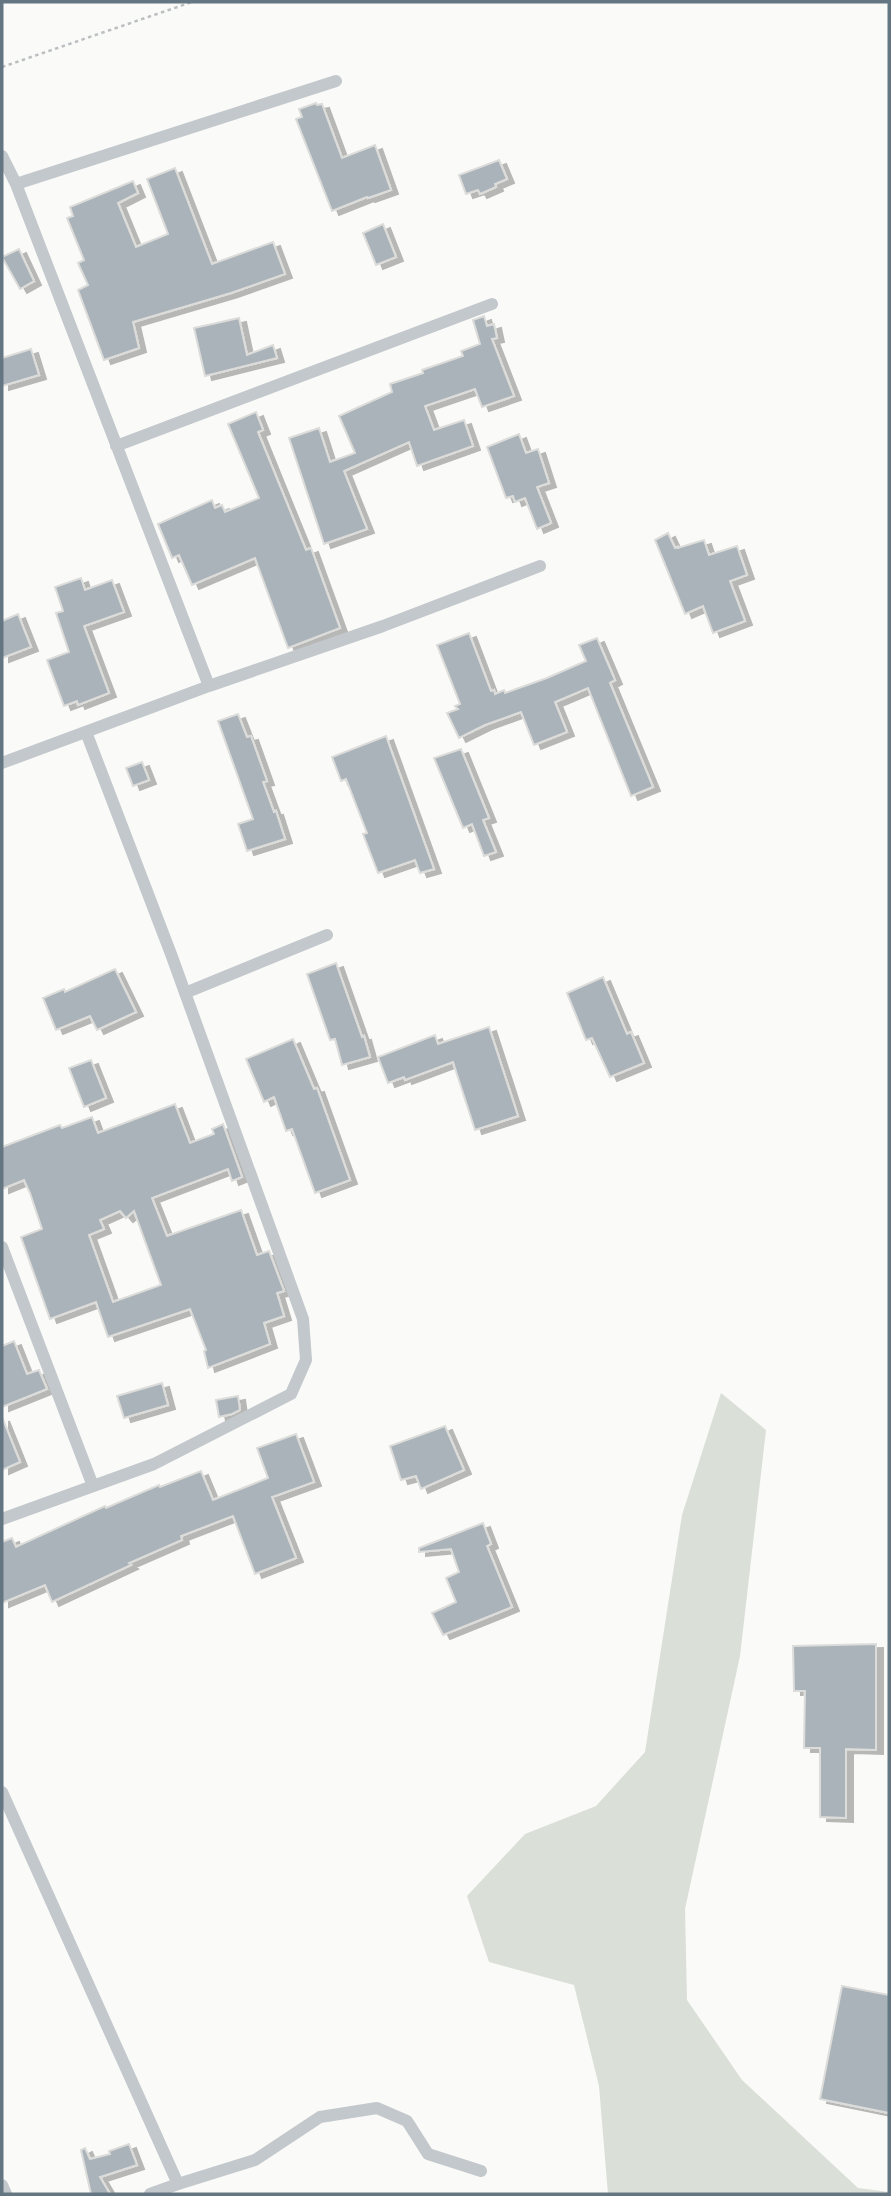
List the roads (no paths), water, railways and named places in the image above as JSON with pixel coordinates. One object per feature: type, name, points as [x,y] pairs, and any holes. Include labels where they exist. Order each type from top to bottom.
[{"type":"street","points":[[16,184],[336,81]]},
{"type":"street","points":[[2,156],[16,184],[209,687]]},
{"type":"street","points":[[116,446],[492,304]]},
{"type":"street","points":[[2,763],[383,626],[540,566]]},
{"type":"street","points":[[2,1519],[154,1464],[291,1394],[306,1360],[303,1319],[185,993],[86,732]]},
{"type":"street","points":[[185,993],[327,935]]},
{"type":"street","points":[[2,1247],[93,1486]]},
{"type":"street","points":[[2,1792],[178,2184]]},
{"type":"street","points":[[150,2194],[255,2160],[320,2117],[377,2108],[407,2121],[428,2154],[481,2171]]},
{"type":"street","points":[[2,2185],[6,2194]]}]
